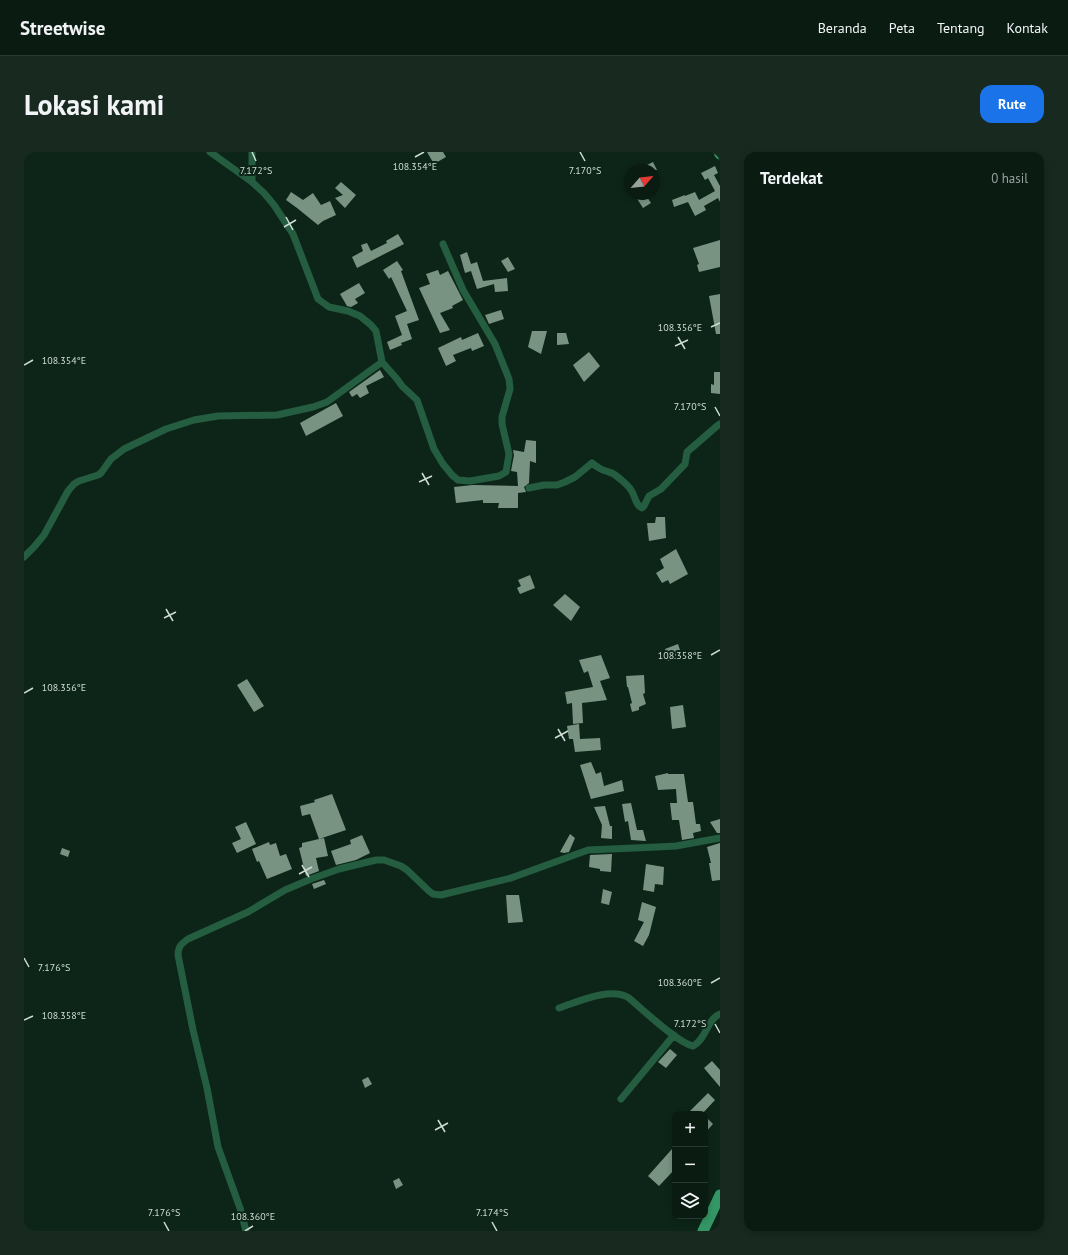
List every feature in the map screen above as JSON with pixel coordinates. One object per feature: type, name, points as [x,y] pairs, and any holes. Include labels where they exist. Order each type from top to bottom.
[{"type":"main road","points":[[703,1231],[720,1195]]},
{"type":"street","points":[[210,152],[252,182],[274,205],[293,234],[318,299],[329,307],[348,311],[360,316],[376,331],[382,362],[397,378],[400,384],[417,400],[434,449],[452,475],[458,480],[470,481],[499,476],[506,472],[509,454],[502,424],[502,417],[510,389],[509,379],[495,344],[463,290],[443,244]]},
{"type":"street","points":[[252,152],[252,182]]},
{"type":"street","points":[[24,557],[44,535],[68,491],[74,484],[101,473],[111,459],[124,449],[166,429],[194,420],[218,416],[277,415],[313,407],[327,402],[382,362]]},
{"type":"street","points":[[529,488],[565,482],[575,477],[592,463],[600,470],[614,474],[618,477],[630,489],[638,504],[642,508],[649,496],[661,488],[685,464],[687,452],[720,424]]},
{"type":"street","points":[[246,1231],[240,1208],[218,1147],[207,1088],[193,1030],[178,955],[179,946],[182,943],[248,912],[285,890],[339,869],[376,860],[384,860],[401,866],[429,891],[437,895],[511,878],[588,850],[682,845],[720,838]]},
{"type":"street","points":[[559,1008],[599,996],[619,994],[630,998],[674,1035],[687,1044],[693,1046],[696,1045],[715,1017],[720,1014]]},
{"type":"street","points":[[621,1099],[674,1035]]},
{"type":"building","points":[[427,152],[443,152],[446,157],[434,164]]},
{"type":"building","points":[[715,166],[718,173],[714,175],[720,186],[720,202],[718,198],[704,206],[706,210],[695,216],[688,202],[674,207],[672,200],[695,192],[699,200],[715,191],[708,178],[705,180],[701,173]]},
{"type":"building","points":[[341,182],[356,195],[345,208],[335,198],[343,195],[335,188]]},
{"type":"building","points":[[291,192],[303,200],[313,193],[321,205],[330,201],[336,215],[318,225],[286,200]]},
{"type":"building","points":[[638,200],[649,200],[651,203],[643,208]]},
{"type":"building","points":[[398,234],[404,244],[357,268],[352,257],[363,251],[361,245],[367,243],[371,251],[387,243],[386,241]]},
{"type":"building","points":[[720,240],[720,267],[699,272],[697,265],[699,264],[693,248]]},
{"type":"building","points":[[467,252],[471,264],[477,262],[483,281],[507,278],[508,291],[495,292],[494,284],[477,289],[471,271],[465,273],[460,255]]},
{"type":"building","points":[[508,257],[515,269],[508,272],[501,261]]},
{"type":"building","points":[[397,261],[403,270],[401,271],[419,320],[407,324],[412,339],[401,343],[402,345],[390,350],[387,342],[402,335],[395,316],[407,311],[391,277],[389,279],[383,270]]},
{"type":"building","points":[[438,270],[440,275],[448,271],[463,300],[452,306],[453,308],[440,313],[450,330],[440,333],[419,288],[430,284],[426,274]]},
{"type":"building","points":[[359,283],[365,293],[355,299],[358,303],[351,307],[347,306],[340,294]]},
{"type":"building","points":[[720,294],[720,334],[716,334],[709,296]]},
{"type":"building","points":[[501,310],[504,319],[489,324],[485,315]]},
{"type":"building","points":[[532,331],[547,331],[541,354],[528,347]]},
{"type":"building","points":[[478,333],[484,346],[472,351],[471,348],[453,355],[456,361],[446,366],[438,348],[461,337],[462,340]]},
{"type":"building","points":[[557,333],[566,333],[569,344],[557,345]]},
{"type":"building","points":[[589,352],[600,366],[584,382],[573,365]]},
{"type":"building","points":[[380,370],[384,377],[366,386],[369,393],[360,398],[357,394],[352,397],[349,392]]},
{"type":"building","points":[[714,372],[720,372],[720,394],[711,393],[711,384],[714,385]]},
{"type":"building","points":[[336,403],[343,416],[306,436],[300,423]]},
{"type":"building","points":[[526,440],[536,441],[536,463],[530,461],[529,483],[524,487],[526,492],[518,493],[518,508],[498,508],[499,503],[483,503],[483,500],[456,503],[454,487],[473,485],[518,486],[517,472],[511,471],[514,455],[513,450],[524,452]]},
{"type":"building","points":[[656,517],[665,517],[666,538],[649,541],[647,523],[655,523]]},
{"type":"building","points":[[676,549],[688,574],[670,584],[668,580],[662,583],[656,573],[664,568],[660,559]]},
{"type":"building","points":[[530,575],[535,588],[520,594],[517,588],[521,586],[518,580]]},
{"type":"building","points":[[565,594],[580,607],[571,621],[553,605]]},
{"type":"building","points":[[678,644],[681,653],[668,661],[665,649]]},
{"type":"building","points":[[601,655],[610,678],[600,681],[607,700],[582,703],[583,723],[573,724],[572,703],[567,704],[565,692],[593,687],[588,671],[584,673],[579,660]]},
{"type":"building","points":[[644,675],[645,693],[643,694],[646,704],[639,707],[639,710],[632,712],[630,704],[632,703],[627,687],[626,676]]},
{"type":"building","points":[[247,679],[264,706],[254,712],[237,685]]},
{"type":"building","points":[[683,705],[686,727],[672,729],[670,707]]},
{"type":"building","points":[[579,724],[580,739],[600,738],[601,750],[575,752],[573,739],[569,739],[567,726]]},
{"type":"building","points":[[591,762],[596,774],[601,772],[604,786],[622,780],[624,791],[591,799],[580,765]]},
{"type":"building","points":[[668,773],[684,774],[688,802],[693,802],[696,824],[700,824],[701,831],[693,833],[694,838],[682,840],[679,820],[672,820],[670,803],[677,803],[676,789],[658,790],[655,776]]},
{"type":"building","points":[[332,794],[346,830],[319,839],[310,814],[302,816],[300,806],[315,802],[314,800]]},
{"type":"building","points":[[631,803],[637,830],[643,830],[646,841],[631,840],[628,821],[625,822],[622,804]]},
{"type":"building","points":[[605,806],[610,826],[612,826],[612,839],[601,838],[602,825],[594,807]]},
{"type":"building","points":[[720,819],[720,833],[717,833],[710,822]]},
{"type":"building","points":[[246,822],[256,844],[237,853],[232,843],[241,839],[235,827]]},
{"type":"building","points":[[570,834],[575,838],[569,852],[560,852]]},
{"type":"building","points":[[362,835],[370,853],[356,860],[336,865],[331,851],[351,844],[350,840]]},
{"type":"building","points":[[324,838],[328,856],[316,858],[319,871],[306,876],[299,848],[302,847],[302,843]]},
{"type":"building","points":[[269,842],[270,845],[276,843],[280,856],[286,854],[292,869],[267,879],[259,861],[257,862],[252,849]]},
{"type":"building","points":[[720,843],[720,880],[712,881],[709,863],[711,863],[707,847]]},
{"type":"building","points":[[62,848],[70,851],[68,857],[60,854]]},
{"type":"building","points":[[612,854],[611,872],[600,871],[600,869],[589,867],[590,855]]},
{"type":"building","points":[[646,864],[664,867],[663,885],[655,884],[654,892],[643,890]]},
{"type":"building","points":[[324,880],[326,884],[314,889],[312,884]]},
{"type":"building","points":[[603,889],[612,892],[609,905],[601,903]]},
{"type":"building","points":[[506,895],[519,895],[523,922],[508,923]]},
{"type":"building","points":[[642,902],[656,907],[649,935],[643,946],[634,941],[644,922],[638,920]]},
{"type":"building","points":[[670,1049],[677,1055],[666,1068],[658,1062]]},
{"type":"building","points":[[712,1061],[720,1070],[720,1087],[704,1068]]},
{"type":"building","points":[[368,1077],[372,1084],[365,1088],[362,1080]]},
{"type":"building","points":[[708,1093],[715,1100],[705,1111],[690,1111]]},
{"type":"building","points":[[708,1119],[713,1124],[708,1130]]},
{"type":"building","points":[[672,1149],[672,1172],[659,1186],[648,1176]]},
{"type":"building","points":[[399,1178],[403,1185],[396,1189],[393,1181]]}]
